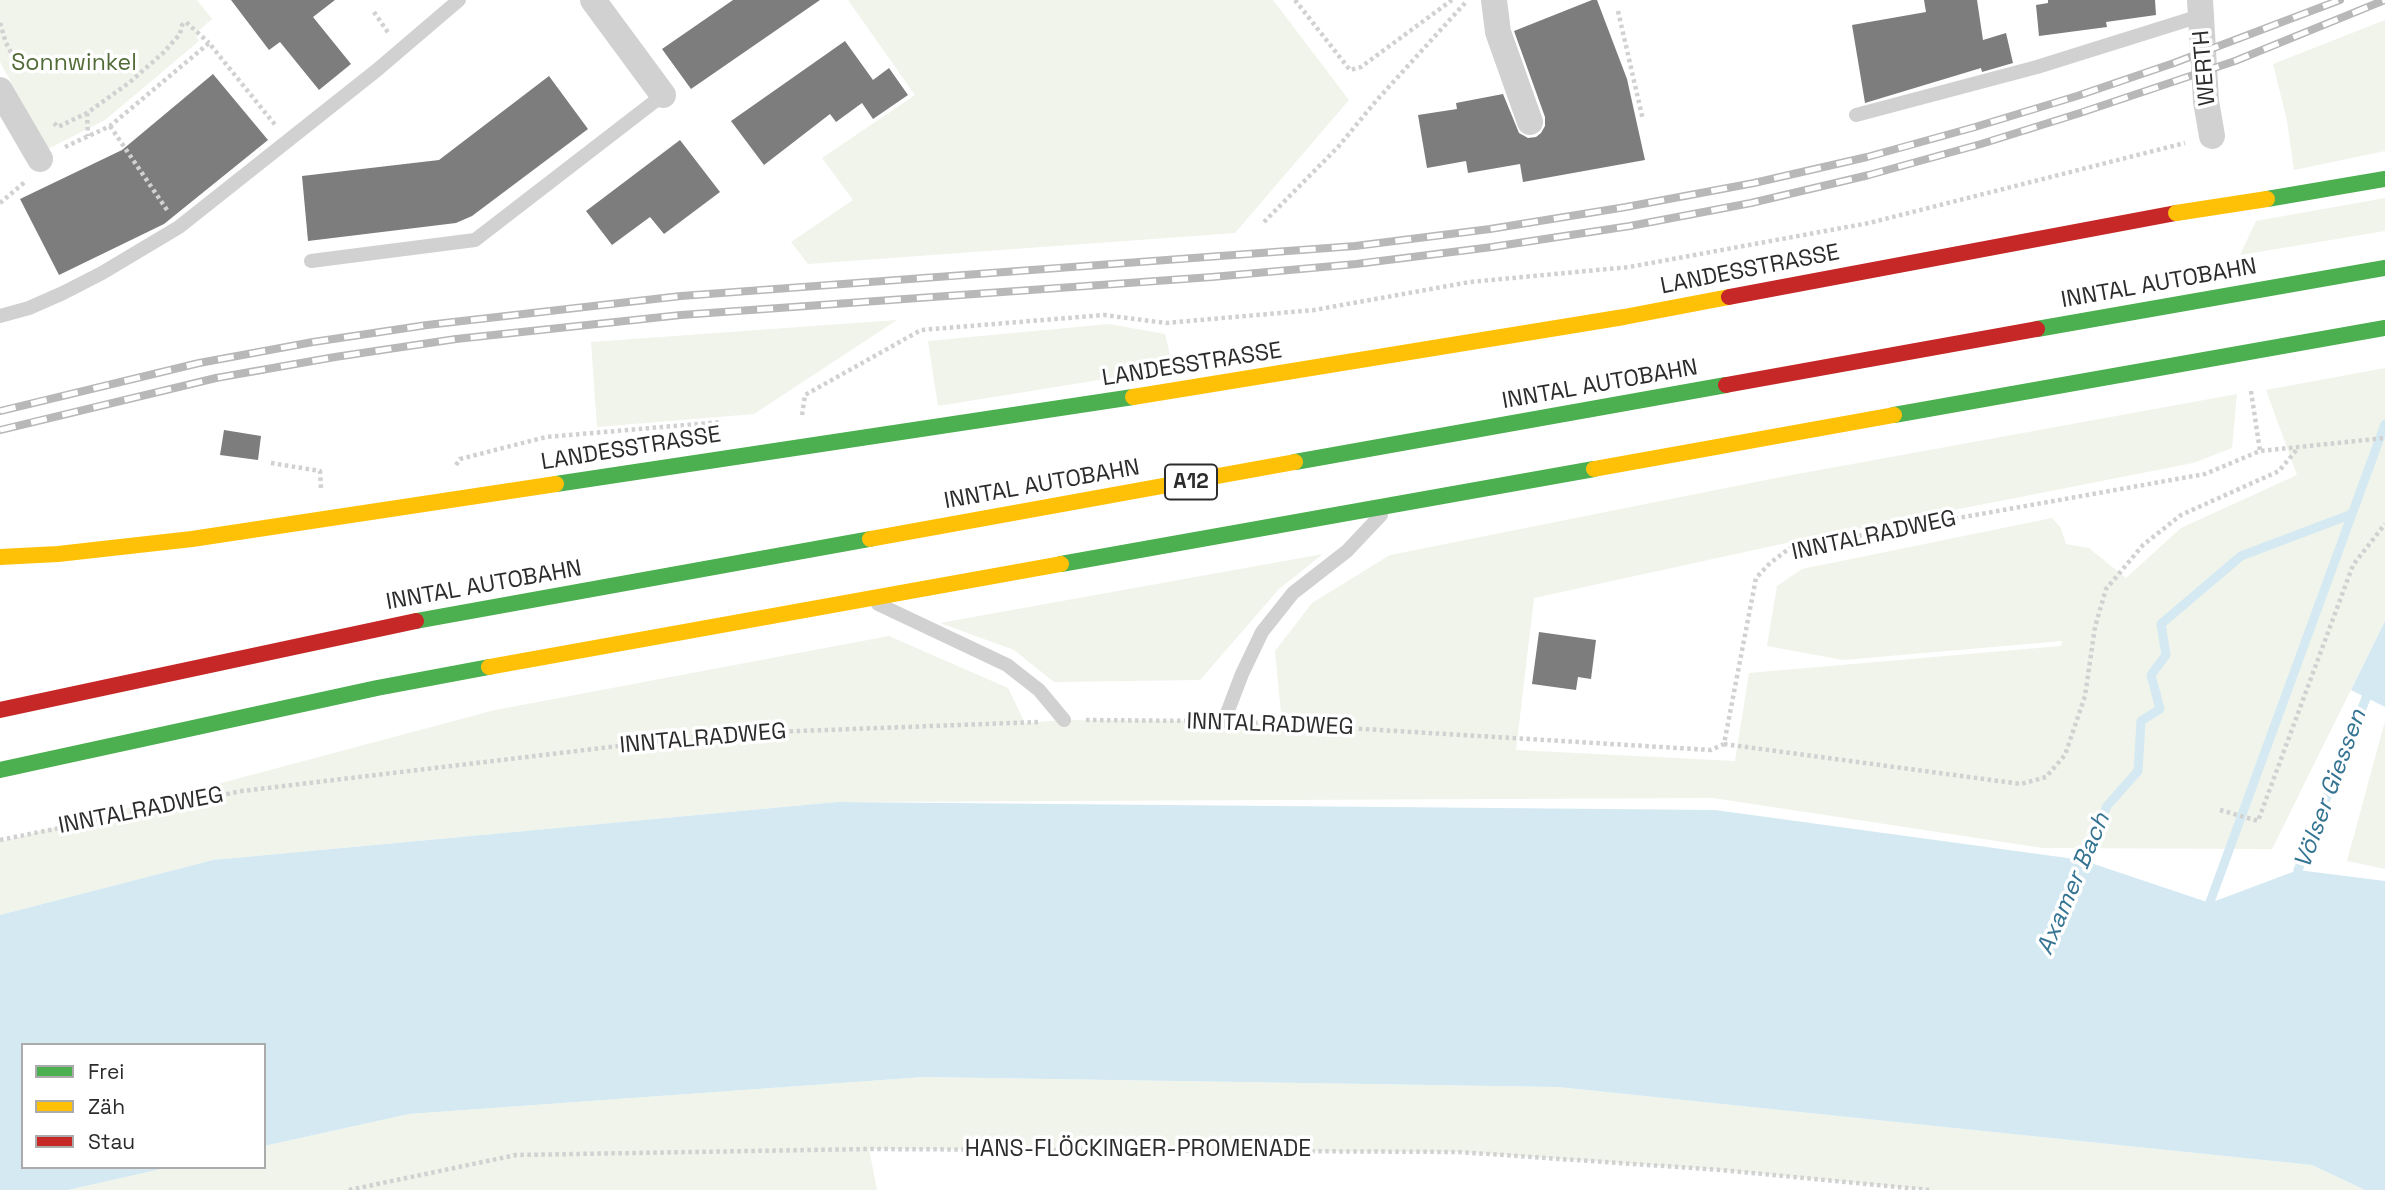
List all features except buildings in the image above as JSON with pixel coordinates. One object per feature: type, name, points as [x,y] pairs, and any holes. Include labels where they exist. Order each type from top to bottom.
[{"type":"main road","name":"LANDESSTRASSE","points":[[0,557],[58,554],[165,542],[324,520],[1455,346],[1624,317],[2175,213],[2385,179]]},
{"type":"main road","name":"INNTAL AUTOBAHN","points":[[0,710],[389,626],[2385,268]]},
{"type":"main road","points":[[0,770],[376,688],[2385,328]]},
{"type":"street","points":[[593,0],[663,95]]},
{"type":"street","points":[[1494,0],[1497,32],[1530,122]]},
{"type":"street","name":"WERTH","points":[[2200,8],[2211,136]]},
{"type":"street","points":[[0,90],[40,159]]},
{"type":"lane","points":[[0,316],[29,308],[62,293],[102,273],[179,227],[377,71],[459,0]]},
{"type":"lane","points":[[1856,114],[2037,67],[2200,8]]},
{"type":"lane","points":[[311,261],[475,240],[663,95]]},
{"type":"lane","points":[[1224,721],[1262,632],[1293,593],[1347,551],[1390,505]]},
{"type":"lane","points":[[867,598],[915,624],[1007,665],[1039,690],[1063,720]]},
{"type":"path","points":[[1295,0],[1350,70],[1361,67],[1452,0]]},
{"type":"path","points":[[1264,222],[1338,147],[1468,0]]},
{"type":"path","points":[[1618,11],[1643,120]]},
{"type":"path","points":[[46,115],[58,127],[87,113],[163,53],[180,34],[182,25],[186,22],[209,43],[287,140]]},
{"type":"path","points":[[0,23],[6,43],[22,72]]},
{"type":"path","points":[[0,203],[32,176],[40,159],[110,126],[209,43]]},
{"type":"path","points":[[87,113],[88,136]]},
{"type":"path","points":[[110,126],[169,215],[176,209]]},
{"type":"path","points":[[797,447],[804,395],[921,330],[1104,315],[1166,323],[1301,311],[1470,282],[1629,267],[1869,223],[2211,136]]},
{"type":"path","points":[[2251,391],[2260,451]]},
{"type":"path","points":[[788,416],[802,415]]},
{"type":"path","points":[[430,503],[460,459],[547,437],[735,421]]},
{"type":"path","name":"INNTALRADWEG","points":[[0,840],[242,791],[719,734],[1063,720],[1224,721],[1712,750],[1724,744],[1756,578],[1790,548],[2205,474],[2260,451],[2385,438]]},
{"type":"path","points":[[1724,744],[2021,784],[2046,777],[2065,755],[2085,696],[2095,627],[2106,589],[2143,545],[2182,514],[2279,471],[2298,448]]},
{"type":"path","points":[[271,463],[320,471],[324,520]]},
{"type":"path","points":[[2220,810],[2258,821],[2353,565],[2385,524]]},
{"type":"path","name":"HANS-FLÖCKINGER-PROMENADE","points":[[349,1190],[516,1155],[868,1149],[1459,1152],[1721,1170],[1929,1190]]},
{"type":"green space","name":"Sonnwinkel","points":[[0,0],[197,0],[212,19],[195,34],[199,41],[105,120],[48,149],[0,62]]},
{"type":"green space","points":[[848,0],[1273,0],[1349,100],[1235,233],[808,264],[791,242],[853,200],[822,158],[915,95]]},
{"type":"green space","points":[[2385,20],[2385,151],[2294,170],[2287,121],[2273,64]]},
{"type":"green space","points":[[2385,198],[2385,231],[2240,255],[2256,221]]},
{"type":"green space","points":[[897,320],[754,414],[597,427],[591,342]]},
{"type":"green space","points":[[1109,324],[1165,334],[1173,368],[938,406],[928,341]]},
{"type":"green space","points":[[2385,368],[2385,621],[2272,849],[2043,848],[1713,798],[837,802],[213,860],[0,915],[0,842],[495,710],[889,636],[1008,688],[1025,723],[1064,720],[1282,724],[1275,651],[1312,603],[1390,555],[1781,477],[2237,394],[2232,448],[2193,463],[1786,543],[1534,598],[1516,750],[1735,761],[1749,673],[2061,646],[2062,641],[1843,660],[1767,646],[1777,586],[1802,569],[2052,518],[2061,528],[2066,544],[2089,548],[2126,578],[2181,528],[2297,475],[2266,390]]},
{"type":"green space","points":[[1323,554],[1279,589],[1200,680],[1054,682],[1014,650],[940,623]]},
{"type":"green space","points":[[2385,721],[2385,869],[2347,861]]},
{"type":"green space","points":[[924,1077],[1558,1087],[2312,1165],[2365,1190],[1929,1190],[1721,1170],[1459,1152],[869,1149],[877,1190],[68,1190],[161,1169],[266,1169],[266,1146],[409,1114]]},
{"type":"water","points":[[2385,621],[2385,707],[2351,690]]},
{"type":"water","points":[[837,802],[1715,810],[2082,860],[2210,903],[2298,870],[2385,881],[2385,1190],[2365,1190],[2312,1165],[1558,1087],[924,1077],[409,1114],[266,1146],[266,1043],[21,1043],[21,1169],[161,1169],[68,1190],[0,1190],[0,915],[213,860]]},
{"type":"waterway","name":"Axamer Bach","points":[[2206,913],[2385,424]]},
{"type":"waterway","name":"Axamer Bach","points":[[2079,868],[2107,806],[2138,771],[2141,721],[2160,709],[2151,675],[2166,655],[2161,624],[2241,556],[2352,514]]},
{"type":"waterway","name":"Völser Giessen","points":[[2298,881],[2298,870],[2370,688]]},
{"type":"railway","points":[[0,411],[199,363],[427,325],[681,296],[1355,246],[1490,229],[1626,207],[1754,183],[1867,157],[1975,127],[2174,63],[2340,0]]},
{"type":"railway","points":[[0,430],[216,378],[456,339],[681,315],[1212,277],[1356,264],[1630,226],[1751,203],[1869,175],[1981,144],[2235,61],[2385,0]]},
{"type":"traffic: fast","points":[[2267,199],[2385,179]]},
{"type":"traffic: fast","points":[[2037,329],[2385,268]]},
{"type":"traffic: fast","points":[[1894,415],[2385,328]]},
{"type":"traffic: fast","points":[[1295,462],[1726,385]]},
{"type":"traffic: fast","points":[[556,484],[1133,397]]},
{"type":"traffic: fast","points":[[1061,564],[1594,469]]},
{"type":"traffic: fast","points":[[416,621],[870,539]]},
{"type":"traffic: fast","points":[[0,770],[377,688],[489,667]]},
{"type":"traffic: slow","points":[[2176,213],[2267,199]]},
{"type":"traffic: slow","points":[[1133,397],[1624,317],[1729,297]]},
{"type":"traffic: slow","points":[[1594,469],[1894,415]]},
{"type":"traffic: slow","points":[[870,539],[1295,462]]},
{"type":"traffic: slow","points":[[0,557],[58,554],[192,539],[556,484]]},
{"type":"traffic: slow","points":[[489,667],[1061,564]]},
{"type":"traffic: jam","points":[[1729,297],[2176,213]]},
{"type":"traffic: jam","points":[[1726,385],[2037,329]]},
{"type":"traffic: jam","points":[[0,710],[416,621]]}]
